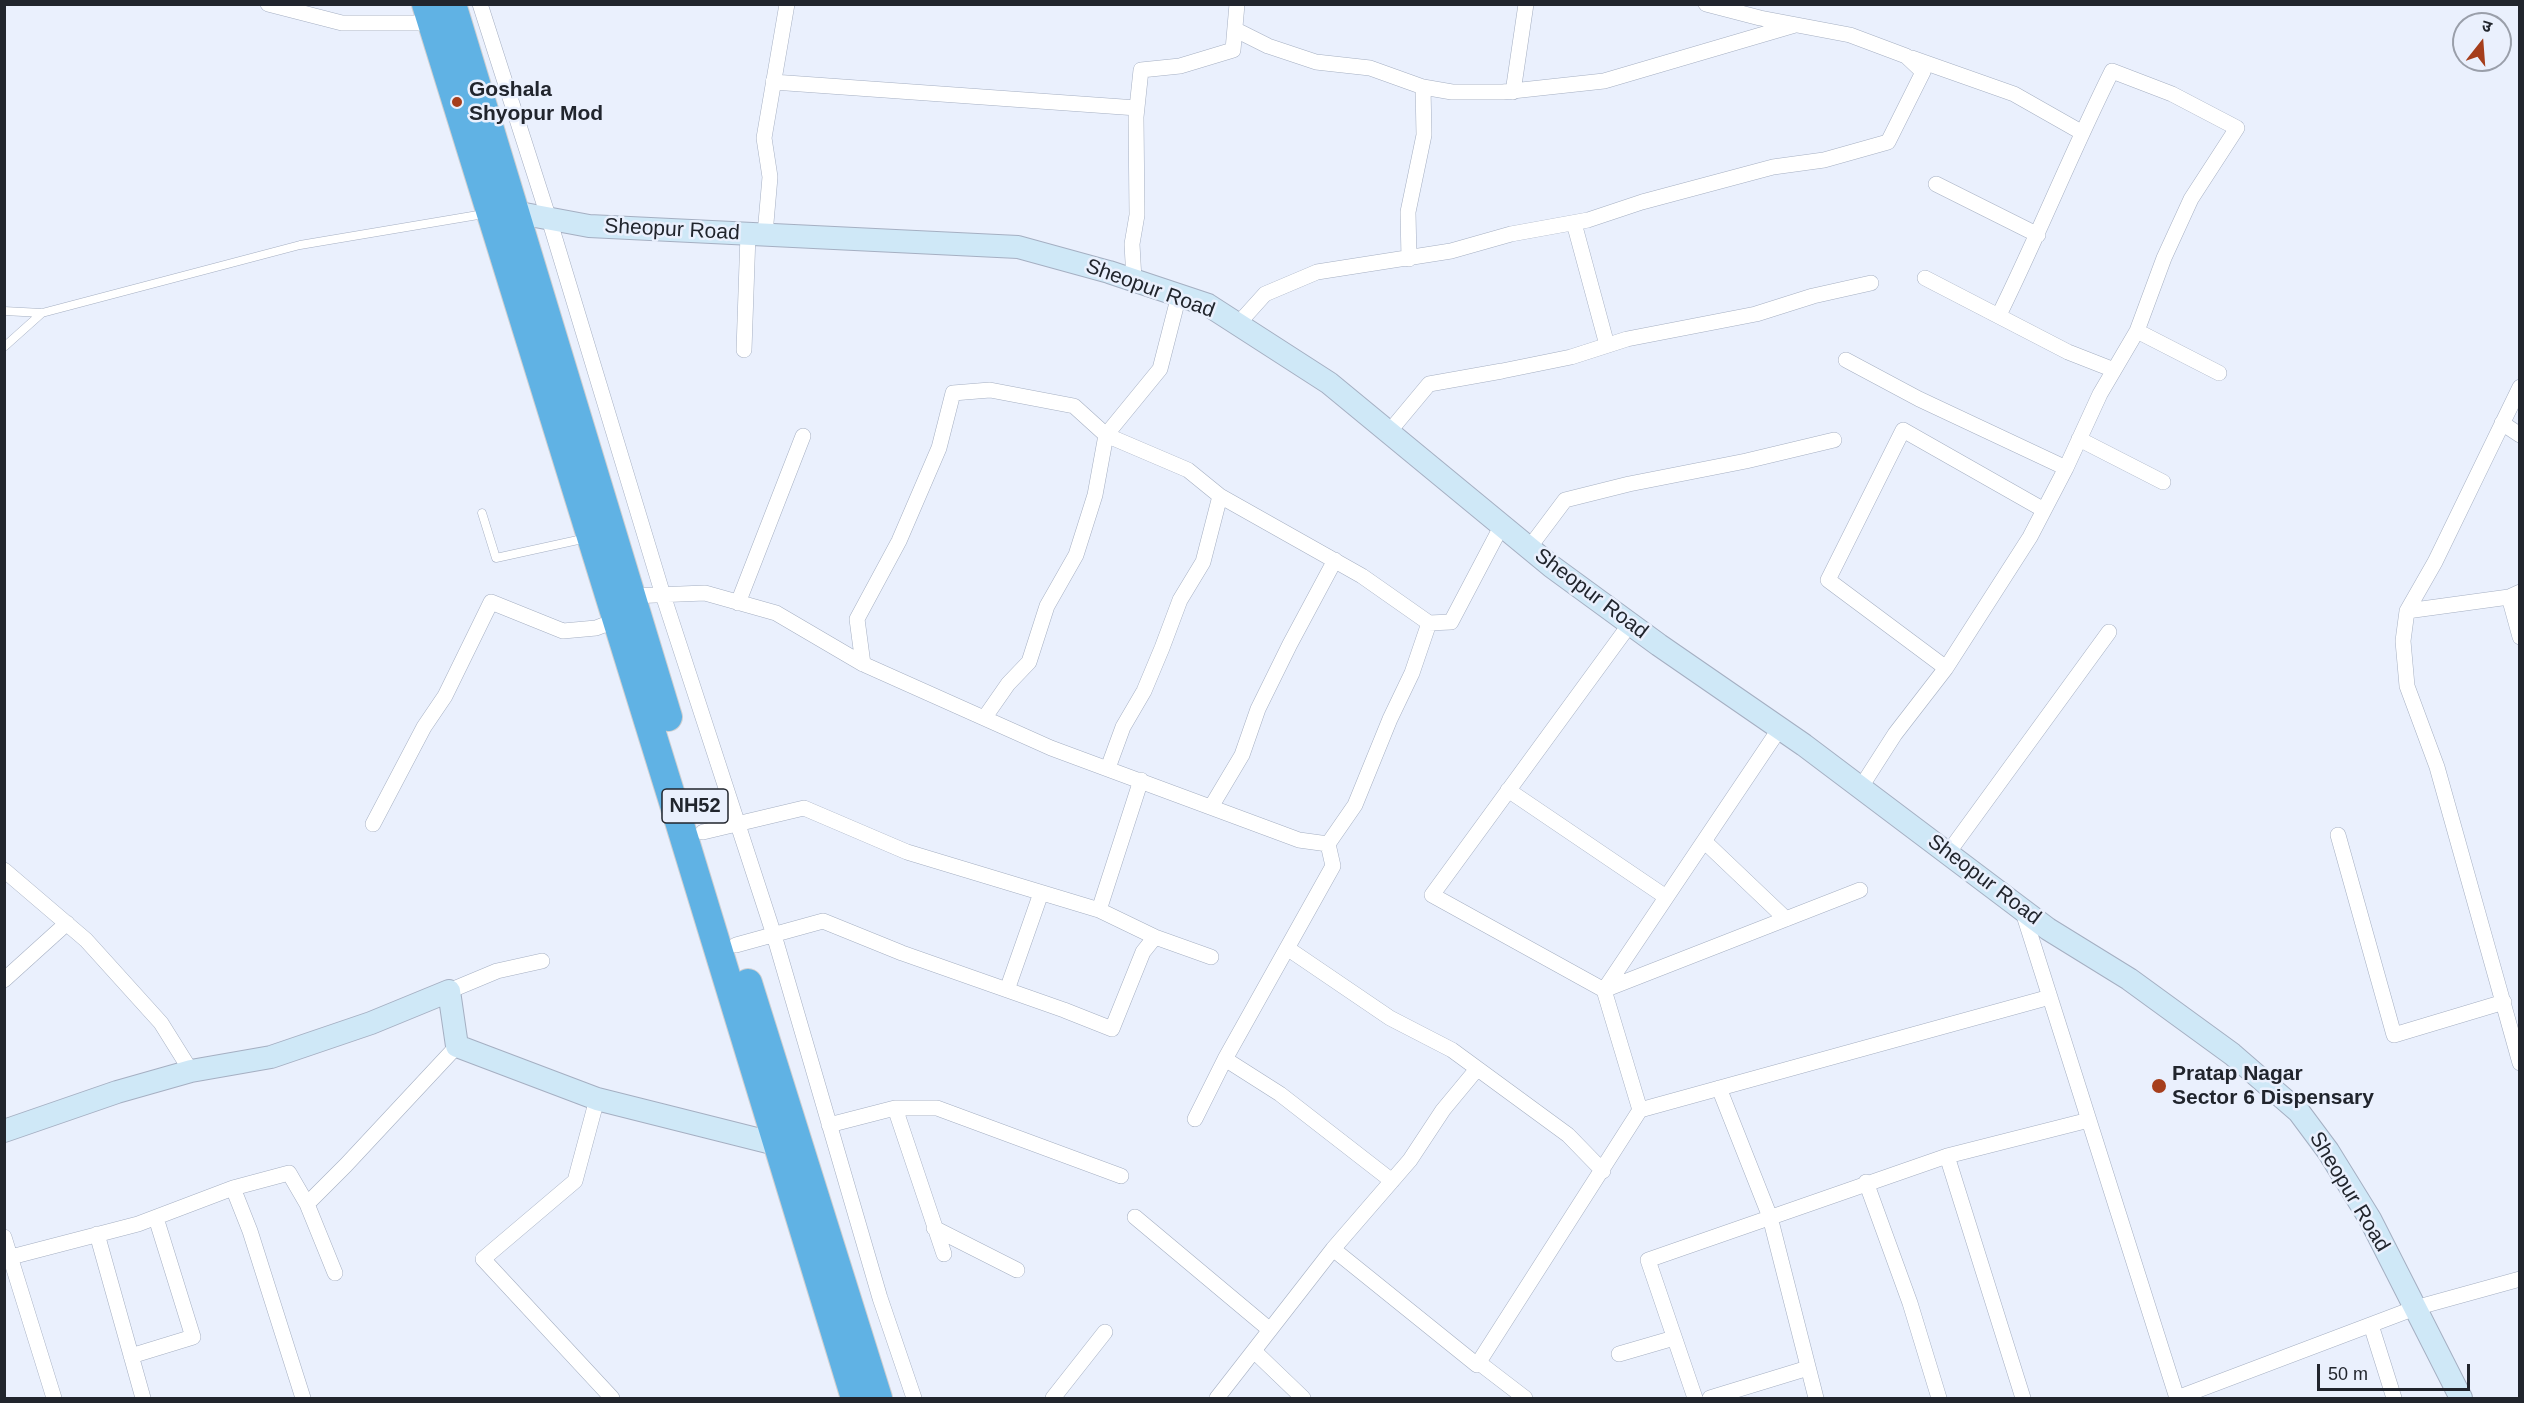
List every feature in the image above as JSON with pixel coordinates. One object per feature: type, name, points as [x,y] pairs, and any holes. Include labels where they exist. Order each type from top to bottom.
[{"type":"highway","name":"NH52","points":[[437,11],[631,596],[736,945],[878,1398]]},
{"type":"highway","name":"NH52","points":[[503,212],[592,537],[855,1398]]},
{"type":"street","points":[[268,4],[342,23],[437,11]]},
{"type":"street","points":[[480,4],[549,219],[663,595],[774,935],[880,1298],[914,1398]]},
{"type":"street","points":[[744,350],[756,234],[770,177],[764,138],[787,4]]},
{"type":"street","points":[[1134,280],[1132,244],[1137,215],[1137,108],[1141,70],[1180,66],[1233,50],[1237,4]]},
{"type":"street","points":[[1513,92],[1526,4]]},
{"type":"street","points":[[1706,4],[1760,18],[1850,35],[2014,94],[2081,132]]},
{"type":"street","points":[[1236,30],[1268,46],[1316,62],[1370,68],[1423,87],[1452,92],[1513,92],[1604,81],[1799,24]]},
{"type":"street","points":[[1238,324],[1265,294],[1317,272],[1409,259],[1450,251],[1511,234],[1574,223],[1773,167],[1824,160],[1888,142],[1923,72],[1906,56]]},
{"type":"street","points":[[1861,787],[1895,734],[1946,668],[1995,593],[2044,510],[2114,370],[2137,331],[2164,258],[2191,199],[2237,128],[2172,94],[2112,70],[2081,132],[2038,235],[1999,315]]},
{"type":"street","points":[[773,82],[1137,108]]},
{"type":"street","points":[[1409,259],[1408,212],[1424,135],[1423,87]]},
{"type":"street","points":[[1936,184],[2038,235]]},
{"type":"street","name":"Sheopur Road","points":[[503,212],[589,226],[1018,247],[1134,280],[1208,305],[1329,383],[1529,548],[1630,624],[1861,787],[2048,929],[2129,979],[2232,1054],[2299,1112],[2328,1151],[2370,1219],[2461,1398]]},
{"type":"street","points":[[1574,223],[1608,345]]},
{"type":"street","points":[[1925,279],[2068,352],[2114,370]]},
{"type":"street","points":[[1389,432],[1429,384],[1571,357],[1608,345],[1689,326],[1756,314],[1813,296],[1871,283]]},
{"type":"street","points":[[985,717],[1008,684],[1029,662],[1047,606],[1076,555],[1095,495],[1106,435],[1160,369],[1179,295]]},
{"type":"street","points":[[2137,331],[2220,373]]},
{"type":"street","points":[[1846,360],[1919,399],[2066,468]]},
{"type":"street","points":[[2520,387],[2435,562],[2408,611],[2403,641],[2408,686],[2437,766],[2520,1063]]},
{"type":"street","points":[[863,664],[857,619],[899,541],[939,448],[953,393],[990,390],[1074,406],[1106,435],[1188,470],[1220,496],[1362,576],[1429,623],[1451,622],[1502,525]]},
{"type":"street","points":[[2502,423],[2520,435]]},
{"type":"street","points":[[1946,668],[1828,580],[1904,430],[2044,510]]},
{"type":"street","points":[[738,603],[802,436]]},
{"type":"street","points":[[2079,439],[2163,482]]},
{"type":"street","points":[[1529,548],[1565,500],[1834,440]]},
{"type":"street","points":[[1108,768],[1123,727],[1144,691],[1180,600],[1203,562],[1220,496]]},
{"type":"street","points":[[1211,807],[1242,755],[1258,709],[1335,560]]},
{"type":"street","points":[[631,596],[705,593],[776,613],[863,664],[1051,748],[1299,840],[1328,844]]},
{"type":"street","points":[[2408,611],[2514,595],[2520,637]]},
{"type":"street","points":[[373,824],[424,728],[445,696],[491,602],[563,631],[596,628],[617,620]]},
{"type":"street","points":[[1195,1119],[1225,1059],[1333,866],[1328,844],[1355,805],[1390,719],[1413,673],[1429,623]]},
{"type":"street","points":[[1630,624],[1432,895],[1604,990],[1640,1110]]},
{"type":"street","points":[[1948,853],[2109,632]]},
{"type":"street","points":[[1604,990],[1780,728]]},
{"type":"street","points":[[1099,910],[1141,780]]},
{"type":"street","points":[[1508,790],[1666,897]]},
{"type":"street","points":[[703,832],[804,808],[906,852],[1099,910],[1155,937],[1211,957]]},
{"type":"street","points":[[2338,835],[2394,1035],[2504,1002]]},
{"type":"street","points":[[1704,841],[1786,919]]},
{"type":"street","points":[[4,870],[86,940],[161,1023],[191,1071]]},
{"type":"street","points":[[1604,990],[1860,890]]},
{"type":"street","points":[[1007,990],[1041,893]]},
{"type":"street","points":[[2022,909],[2177,1398],[2415,1308],[2520,1279]]},
{"type":"street","points":[[736,945],[823,921],[902,953],[1112,1029],[1143,952],[1155,937]]},
{"type":"street","points":[[4,980],[67,923]]},
{"type":"street","points":[[1287,948],[1390,1018],[1452,1050],[1568,1135],[1603,1171]]},
{"type":"street","points":[[4,1131],[117,1092],[191,1071],[271,1057],[371,1023],[497,971],[542,961]]},
{"type":"street","points":[[449,992],[457,1046]]},
{"type":"street","points":[[1333,1249],[1477,1365],[1640,1110],[2050,997]]},
{"type":"street","points":[[457,1046],[597,1099],[776,1144]]},
{"type":"street","points":[[307,1204],[457,1046]]},
{"type":"street","points":[[1225,1059],[1280,1094],[1392,1181]]},
{"type":"street","points":[[1217,1398],[1333,1249],[1410,1160],[1443,1110],[1477,1069]]},
{"type":"street","points":[[1719,1089],[1770,1217],[1816,1398]]},
{"type":"street","points":[[597,1099],[575,1181],[483,1259],[612,1398]]},
{"type":"street","points":[[829,1125],[895,1108],[937,1108],[1121,1176]]},
{"type":"street","points":[[895,1108],[944,1254]]},
{"type":"street","points":[[1695,1398],[1648,1260],[1866,1182],[1947,1156],[2089,1120]]},
{"type":"street","points":[[1947,1156],[2023,1398]]},
{"type":"street","points":[[11,1257],[156,1218],[233,1188],[288,1173],[307,1204],[334,1273]]},
{"type":"street","points":[[1866,1182],[1910,1303],[1939,1398]]},
{"type":"street","points":[[233,1188],[250,1231],[303,1398]]},
{"type":"street","points":[[1135,1217],[1270,1329]]},
{"type":"street","points":[[131,1356],[193,1337],[156,1218]]},
{"type":"street","points":[[934,1228],[1017,1270]]},
{"type":"street","points":[[97,1233],[143,1398]]},
{"type":"street","points":[[4,1237],[54,1398]]},
{"type":"street","points":[[2371,1325],[2394,1398]]},
{"type":"street","points":[[1053,1398],[1105,1332]]},
{"type":"street","points":[[1619,1354],[1674,1338]]},
{"type":"street","points":[[1254,1351],[1304,1398]]},
{"type":"street","points":[[1478,1362],[1525,1398]]},
{"type":"street","points":[[1710,1398],[1808,1368]]},
{"type":"lane","points":[[4,311],[42,313],[300,245],[503,212]]},
{"type":"lane","points":[[4,347],[42,313]]},
{"type":"lane","points":[[482,513],[496,558],[592,537]]},
{"type":"place","name":"Goshala Shyopur Mod","points":[[457,102]]},
{"type":"place","name":"Pratap Nagar Sector 6 Dispensary","points":[[2159,1086]]}]
